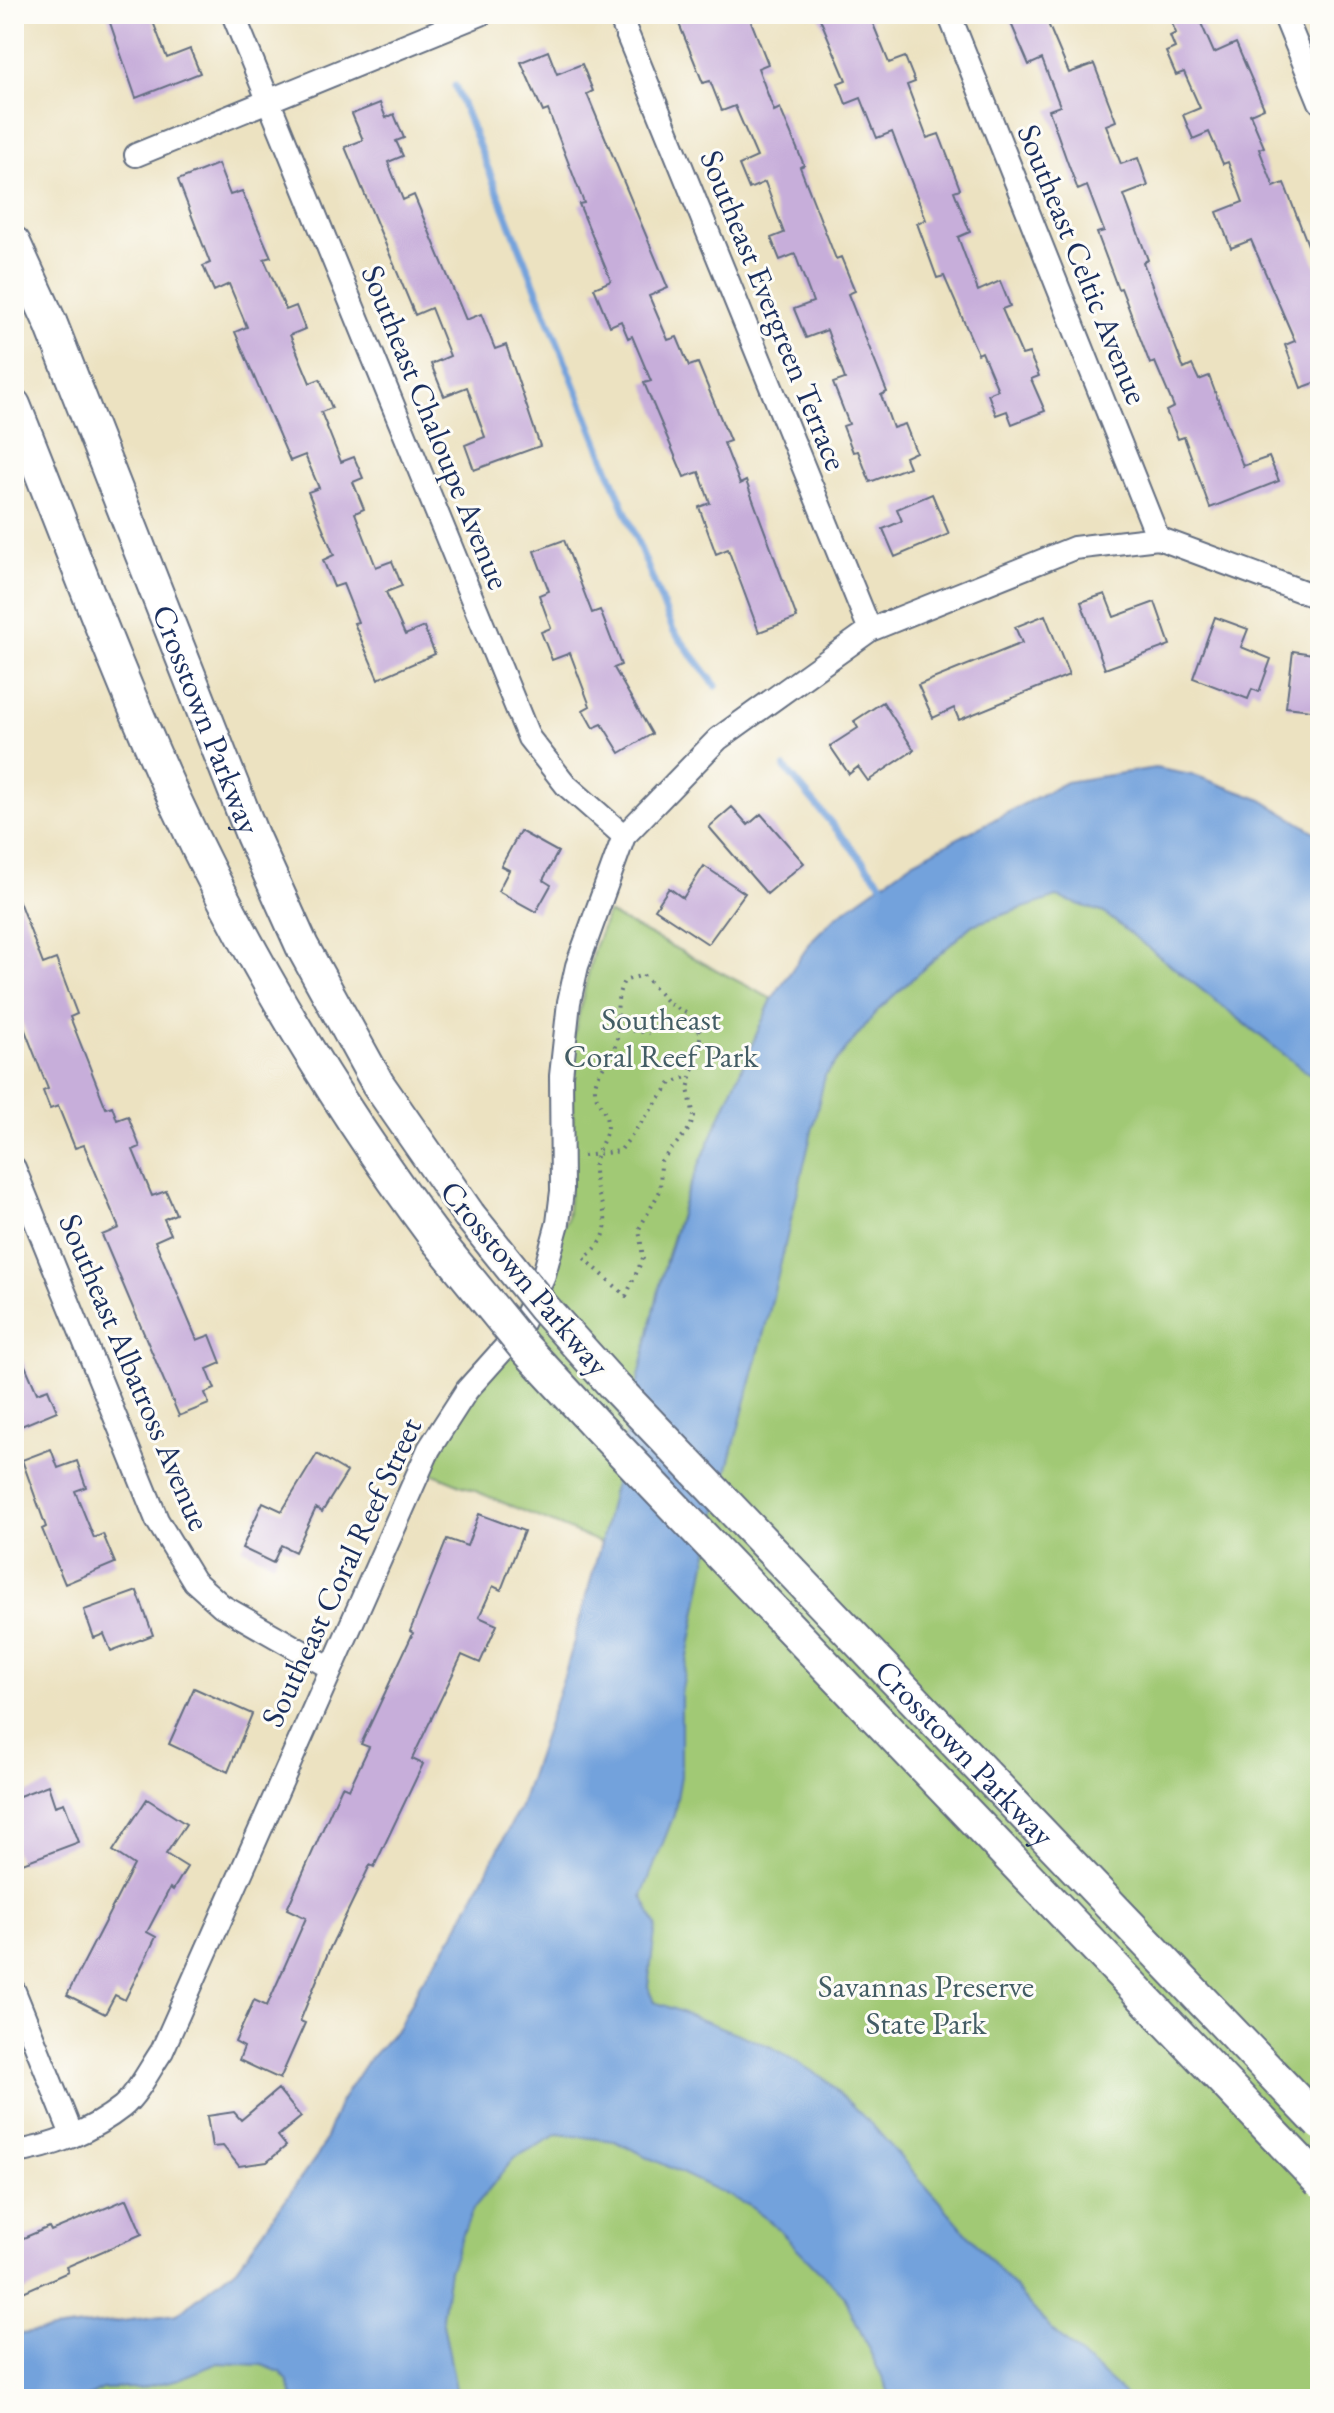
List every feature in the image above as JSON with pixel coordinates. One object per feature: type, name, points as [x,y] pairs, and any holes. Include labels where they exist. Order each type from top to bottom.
[{"type":"main road","name":"Crosstown Parkway","points":[[14,243],[56,338],[252,835],[302,946],[378,1084],[469,1215],[543,1307],[635,1408],[1320,2124]]},
{"type":"main road","name":"Crosstown Parkway","points":[[14,405],[154,753],[225,900],[311,1054],[374,1153],[437,1240],[525,1348],[588,1417],[1320,2182]]},
{"type":"street","name":"Southeast Chaloupe Avenue","points":[[233,14],[529,738],[566,785],[624,836]]},
{"type":"street","points":[[136,155],[481,14]]},
{"type":"street","name":"Southeast Evergreen Terrace","points":[[619,14],[870,630]]},
{"type":"street","name":"Southeast Celtic Avenue","points":[[949,14],[1158,538]]},
{"type":"street","points":[[1284,14],[1320,102]]},
{"type":"street","name":"Southeast Coral Reef Street","points":[[14,2152],[34,2149],[72,2135],[123,2106],[162,2051],[429,1449],[467,1390],[517,1334],[543,1278],[558,1223],[562,1191],[561,1076],[569,1002],[577,966],[624,836],[718,739],[870,630],[1074,548],[1158,538],[1320,598]]},
{"type":"street","name":"Southeast Albatross Avenue","points":[[14,1168],[157,1520],[194,1581],[222,1606],[331,1668]]},
{"type":"street","points":[[14,1991],[72,2135]]},
{"type":"path","points":[[643,975],[669,1004],[698,1023],[699,1049],[690,1076],[688,1089],[694,1116],[690,1128],[661,1161],[660,1191],[639,1229],[643,1258],[626,1296],[584,1258],[594,1250],[606,1226],[606,1213],[593,1171],[594,1156],[606,1135],[607,1123],[595,1089],[597,1078],[612,1054],[617,1028],[618,993],[624,981],[643,975]]},
{"type":"path","points":[[617,1028],[649,1033]]},
{"type":"path","points":[[572,1157],[620,1151],[671,1083],[690,1076]]},
{"type":"green space","name":"Savannas Preserve State Park","points":[[1019,860],[1320,936],[1320,2399],[14,2399],[387,2235],[855,956]]},
{"type":"green space","name":"Southeast Coral Reef Park","points":[[608,913],[772,999],[686,1195],[667,1255],[601,1543],[429,1472],[567,1219],[573,1149],[573,1039],[594,948]]},
{"type":"water","points":[[1155,768],[1197,776],[1262,800],[1320,835],[1320,1079],[1305,1071],[1104,913],[1057,897],[972,925],[878,1010],[825,1076],[769,1313],[713,1525],[681,1694],[681,1776],[674,1815],[642,1896],[656,1925],[648,1986],[655,2002],[772,2047],[825,2079],[875,2128],[1051,2329],[1130,2399],[892,2399],[844,2296],[772,2223],[748,2205],[615,2141],[558,2134],[514,2158],[473,2209],[449,2270],[442,2318],[458,2399],[294,2399],[287,2380],[280,2372],[262,2365],[218,2363],[179,2379],[140,2388],[102,2389],[85,2399],[14,2399],[14,2335],[177,2314],[238,2266],[321,2150],[339,2104],[365,2064],[399,2027],[420,1984],[454,1934],[519,1809],[566,1670],[601,1543],[663,1272],[686,1195],[772,999],[813,939],[835,917],[912,862],[1066,782]]},
{"type":"building","points":[[107,14],[150,14],[167,58],[190,49],[200,73],[136,98]]},
{"type":"building","points":[[675,14],[748,14],[768,64],[758,68],[774,111],[780,108],[804,165],[800,167],[836,259],[841,257],[855,291],[848,294],[887,392],[881,395],[893,428],[905,424],[916,452],[905,457],[909,467],[870,482],[858,451],[853,452],[843,426],[849,424],[833,383],[845,379],[827,330],[806,338],[794,309],[813,302],[795,254],[780,260],[771,238],[784,233],[765,182],[749,189],[739,165],[757,157],[735,106],[722,111],[710,81],[703,83]]},
{"type":"building","points":[[818,14],[869,14],[889,63],[905,57],[915,82],[907,85],[927,138],[939,134],[960,189],[954,191],[970,232],[958,237],[978,291],[1000,281],[1010,306],[1002,309],[1022,355],[1029,353],[1039,376],[1031,379],[1045,411],[1012,424],[1007,411],[996,415],[988,394],[998,390],[982,352],[978,354],[944,276],[937,278],[917,223],[926,220],[892,132],[877,138],[861,98],[846,104],[838,83],[846,80]]},
{"type":"building","points":[[1007,14],[1044,14],[1069,73],[1094,64],[1116,121],[1106,125],[1121,164],[1138,158],[1148,186],[1124,195],[1148,260],[1143,262],[1184,369],[1192,365],[1199,380],[1209,376],[1243,466],[1269,457],[1279,481],[1210,508],[1184,437],[1178,439],[1166,411],[1174,407],[1155,362],[1150,364],[1121,288],[1118,289],[1097,233],[1104,231],[1087,186],[1078,190],[1067,161],[1049,110],[1060,106],[1042,59],[1029,65]]},
{"type":"building","points":[[1168,14],[1197,14],[1214,53],[1236,43],[1264,108],[1250,114],[1264,147],[1259,149],[1274,187],[1284,183],[1320,276],[1320,381],[1301,388],[1285,345],[1295,341],[1251,240],[1231,248],[1217,212],[1243,202],[1228,162],[1223,164],[1209,132],[1193,139],[1183,115],[1200,108],[1184,72],[1176,75],[1166,52],[1175,48],[1170,36],[1176,33]]},
{"type":"building","points":[[548,51],[557,74],[582,64],[593,91],[587,94],[668,288],[649,296],[668,340],[677,337],[689,366],[698,363],[730,441],[724,443],[740,484],[746,481],[797,618],[759,632],[728,549],[716,554],[699,507],[710,503],[699,472],[684,477],[644,383],[651,381],[632,336],[628,338],[621,321],[610,326],[594,288],[611,281],[579,204],[584,203],[548,110],[543,112],[521,62]]},
{"type":"building","points":[[380,103],[386,118],[394,114],[404,138],[396,141],[403,156],[388,162],[403,200],[414,195],[466,320],[481,314],[495,349],[506,345],[540,446],[474,470],[465,445],[485,437],[467,387],[444,396],[431,364],[450,356],[431,308],[415,315],[345,147],[363,140],[352,114]]},
{"type":"building","points":[[218,164],[230,195],[242,191],[271,257],[264,259],[286,310],[296,306],[305,329],[290,335],[310,383],[320,379],[332,408],[321,412],[341,462],[354,457],[363,478],[353,482],[364,509],[355,513],[376,567],[392,561],[402,586],[386,592],[405,635],[424,627],[435,654],[378,679],[354,623],[358,622],[343,584],[334,587],[323,560],[334,555],[308,492],[319,488],[305,455],[290,461],[235,332],[247,327],[229,284],[214,291],[203,266],[210,263],[178,180]]},
{"type":"building","points":[[932,494],[949,534],[895,557],[883,529],[902,521],[897,509]]},
{"type":"building","points":[[564,540],[592,613],[600,610],[621,665],[614,668],[652,734],[620,753],[602,724],[593,728],[583,710],[590,706],[570,653],[552,660],[541,632],[551,628],[539,595],[549,591],[534,551]]},
{"type":"building","points":[[1105,594],[1114,617],[1155,602],[1170,645],[1105,669],[1081,602]]},
{"type":"building","points":[[1045,615],[1069,675],[959,720],[954,708],[933,718],[918,685],[1022,643],[1015,627]]},
{"type":"building","points":[[1215,617],[1248,629],[1241,647],[1271,659],[1259,692],[1252,689],[1248,699],[1193,678]]},
{"type":"building","points":[[1293,651],[1320,655],[1320,711],[1286,707]]},
{"type":"building","points":[[883,702],[914,750],[868,781],[858,767],[849,774],[830,746],[858,728],[854,721]]},
{"type":"building","points":[[732,807],[748,825],[761,814],[804,863],[767,894],[709,827]]},
{"type":"building","points":[[520,831],[558,852],[543,880],[551,885],[536,912],[498,891],[509,870],[501,866]]},
{"type":"building","points":[[704,866],[745,893],[708,944],[655,909],[669,888],[683,898]]},
{"type":"building","points":[[15,891],[43,964],[56,959],[77,1014],[70,1017],[106,1108],[112,1106],[117,1120],[128,1116],[140,1147],[133,1150],[152,1196],[166,1191],[176,1214],[164,1219],[171,1234],[155,1241],[197,1340],[210,1335],[221,1363],[207,1369],[215,1389],[205,1393],[209,1404],[179,1416],[102,1235],[119,1228],[84,1145],[75,1148],[58,1106],[50,1109],[43,1091],[48,1089],[14,1002]]},
{"type":"building","points":[[14,1340],[37,1393],[48,1389],[57,1411],[14,1429]]},
{"type":"building","points":[[51,1449],[58,1468],[77,1461],[86,1487],[75,1491],[94,1538],[103,1534],[115,1563],[65,1584],[42,1529],[46,1527],[22,1460]]},
{"type":"building","points":[[317,1454],[347,1472],[322,1512],[316,1508],[295,1552],[281,1545],[273,1563],[242,1548],[263,1502],[282,1511]]},
{"type":"building","points":[[479,1514],[524,1531],[501,1590],[493,1586],[479,1617],[497,1625],[480,1663],[462,1655],[412,1759],[423,1764],[374,1867],[370,1865],[330,1948],[300,2021],[305,2023],[280,2079],[239,2060],[244,2047],[235,2042],[254,2000],[267,2006],[306,1918],[287,1909],[342,1786],[349,1789],[369,1747],[361,1744],[413,1633],[410,1631],[447,1539],[467,1546]]},
{"type":"building","points":[[137,1591],[153,1635],[111,1651],[104,1634],[94,1638],[84,1610]]},
{"type":"building","points":[[194,1688],[252,1714],[228,1772],[169,1744]]},
{"type":"building","points":[[48,1785],[55,1806],[64,1803],[79,1842],[20,1864],[14,1847],[14,1798]]},
{"type":"building","points":[[147,1799],[186,1824],[166,1854],[187,1867],[173,1890],[170,1888],[147,1932],[156,1937],[125,2000],[115,1995],[105,2014],[67,1995],[134,1865],[113,1851]]},
{"type":"building","points":[[278,2089],[301,2117],[278,2136],[286,2146],[267,2162],[239,2166],[223,2146],[212,2147],[207,2116],[234,2112],[241,2120]]},
{"type":"building","points":[[127,2199],[142,2234],[66,2267],[68,2272],[14,2296],[14,2242],[49,2227],[51,2231]]},
{"type":"waterway","points":[[455,86],[673,630],[716,686]]},
{"type":"waterway","points":[[785,768],[882,884]]}]
